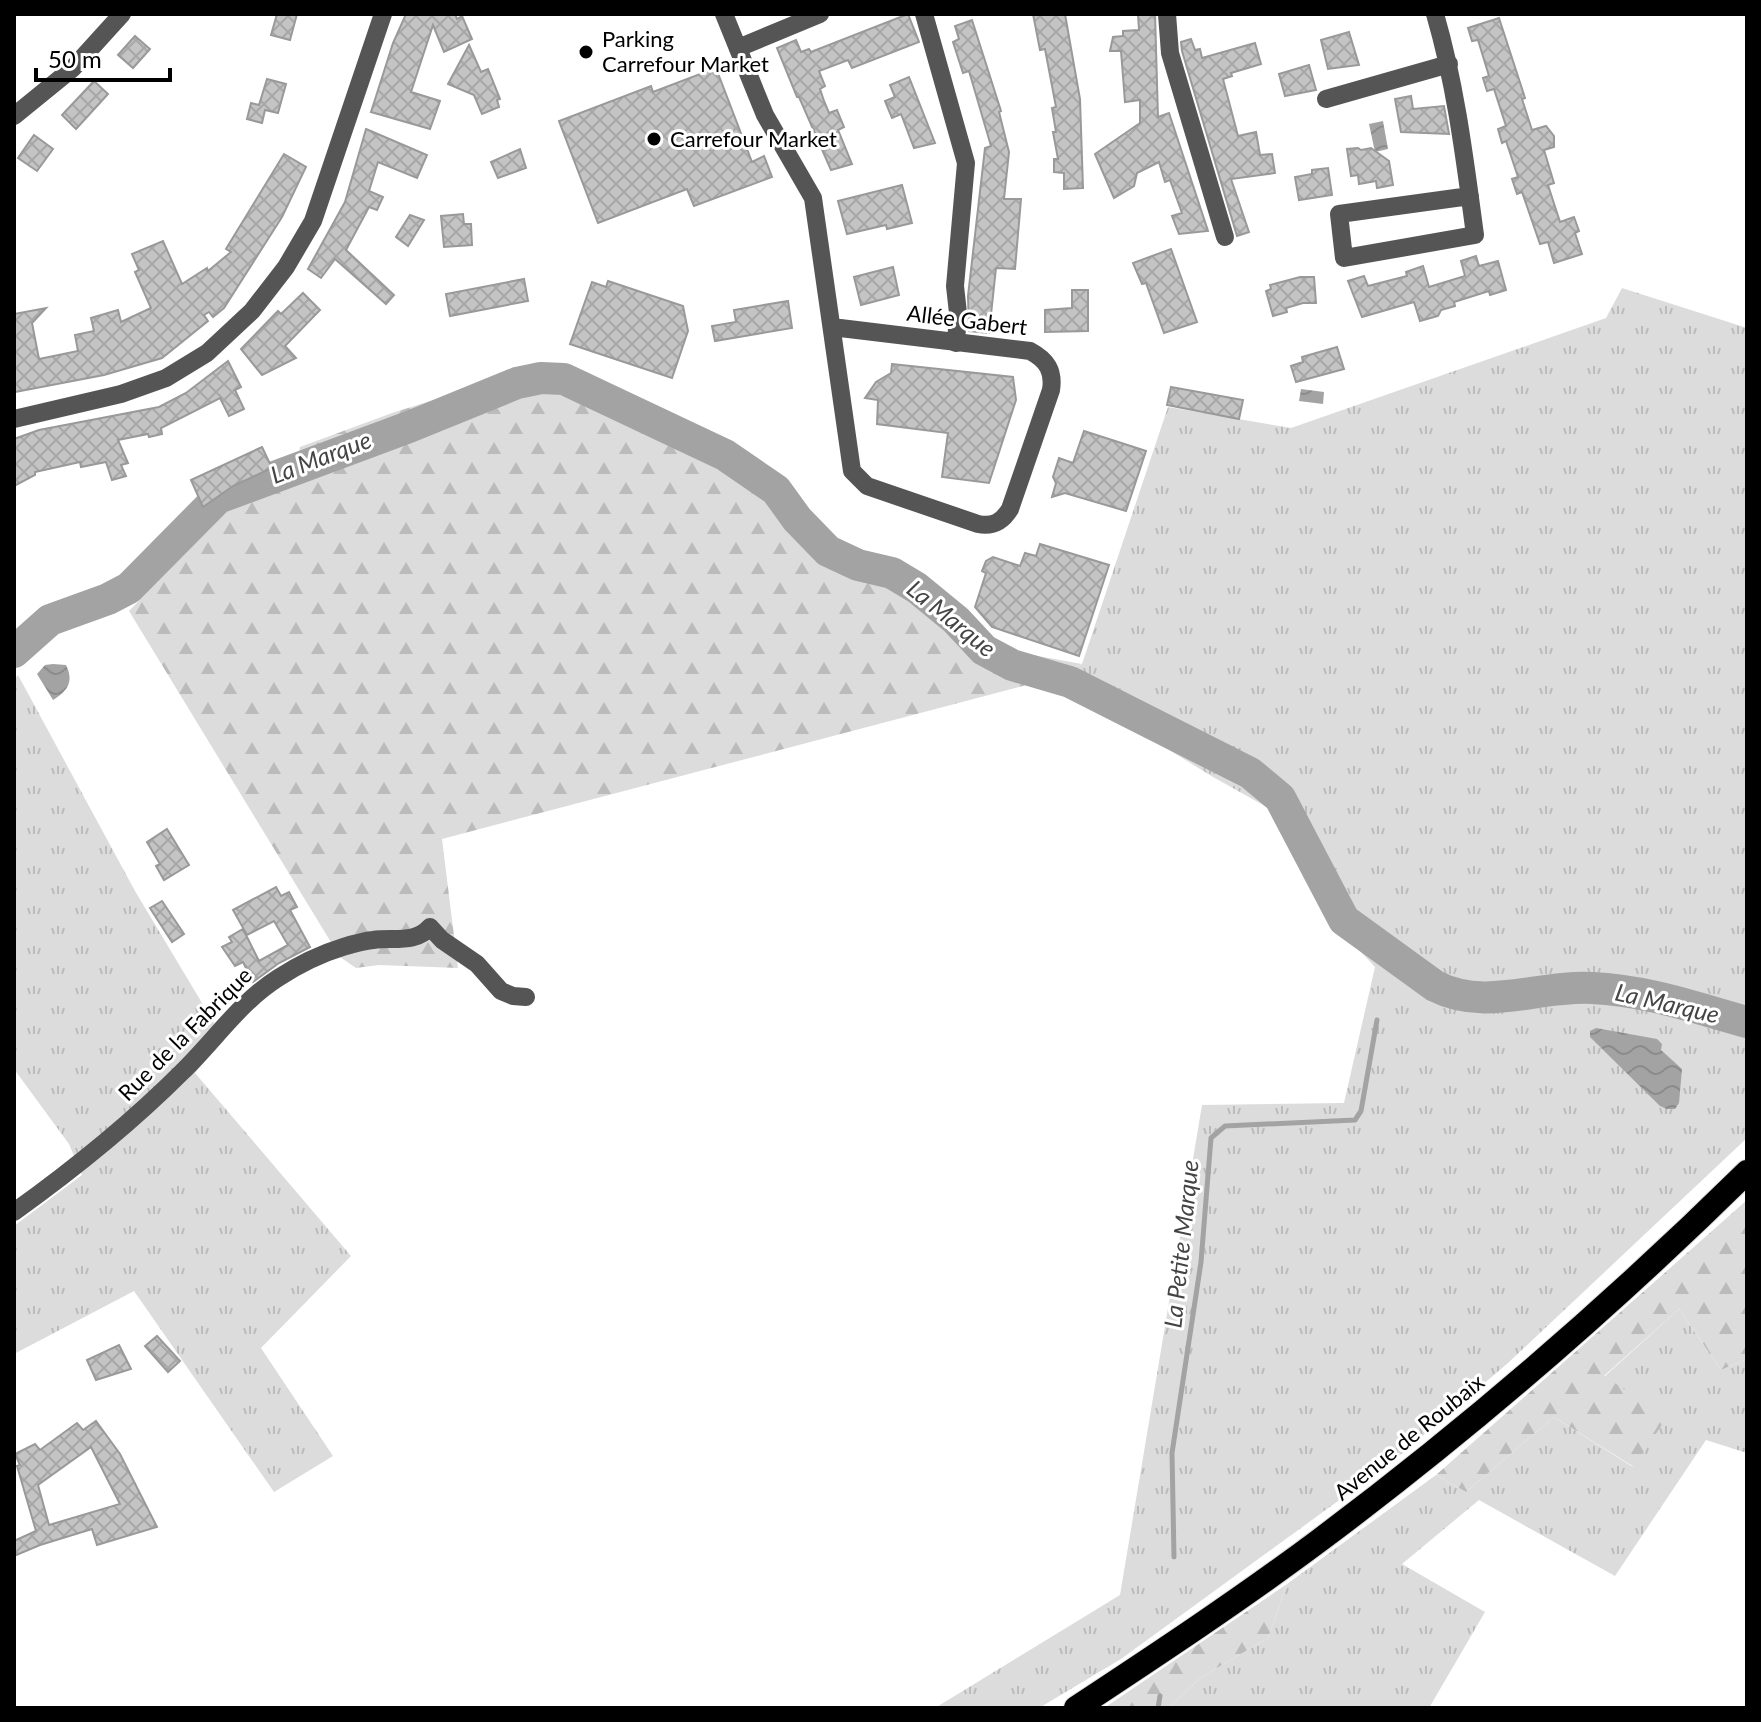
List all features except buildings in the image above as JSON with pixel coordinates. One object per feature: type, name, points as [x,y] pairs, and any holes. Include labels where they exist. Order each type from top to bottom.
[{"type":"highway","name":"Avenue de Roubaix","points":[[1076,1708],[1245,1594],[1426,1458],[1580,1329],[1747,1172]]},
{"type":"street","points":[[14,116],[73,68],[122,14]]},
{"type":"street","points":[[14,419],[121,394],[166,378],[207,353],[252,311],[286,267],[313,221],[383,14]]},
{"type":"street","name":"Allée Gabert","points":[[724,14],[765,115],[813,198],[849,455],[856,477],[867,486],[978,524],[991,525],[1005,518],[1051,390],[1052,375],[1044,359],[1030,351],[832,327]]},
{"type":"street","points":[[738,48],[820,14]]},
{"type":"street","points":[[924,14],[965,153],[967,171],[955,286],[958,313],[956,343]]},
{"type":"street","points":[[1167,14],[1170,53],[1225,237]]},
{"type":"street","points":[[1435,14],[1449,64],[1470,196],[1475,235],[1344,258],[1339,214],[1470,196]]},
{"type":"street","points":[[1326,99],[1449,64]]},
{"type":"street","name":"Rue de la Fabrique","points":[[14,1212],[77,1167],[127,1125],[185,1070],[257,993],[290,970],[325,953],[373,940],[405,940],[423,935],[430,927],[442,940],[477,964],[501,991],[526,997]]},
{"type":"green space","points":[[1622,288],[1747,328],[1747,1138],[1508,1363],[1393,1461],[1121,1659],[1039,1708],[935,1708],[1120,1595],[1202,1105],[1344,1103],[1375,967],[1332,921],[1279,814],[1111,714],[1038,682],[1082,664],[1168,407],[1291,428],[1606,318]]},
{"type":"green space","points":[[542,366],[609,389],[769,472],[807,520],[834,545],[933,587],[1005,650],[1082,664],[1038,682],[442,839],[458,968],[379,965],[356,968],[340,957],[129,611],[227,511],[292,486],[300,447],[392,413]]},
{"type":"green space","points":[[18,675],[135,891],[223,1038],[195,1073],[351,1256],[261,1348],[333,1456],[274,1492],[134,1291],[14,1354],[14,1226],[82,1175],[69,1144],[14,1069],[14,680]]},
{"type":"green space","points":[[1747,1200],[1747,1359],[1721,1370],[1679,1309],[1604,1376],[1667,1417],[1634,1467],[1554,1417],[1466,1492],[1436,1475]]},
{"type":"green space","points":[[1679,1309],[1721,1370],[1747,1359],[1747,1453],[1706,1440],[1615,1576],[1479,1500],[1402,1564],[1485,1612],[1429,1708],[1169,1708],[1200,1678],[1268,1638],[1287,1584],[1436,1475],[1466,1492],[1554,1417],[1633,1467],[1604,1377]]},
{"type":"green space","points":[[1287,1584],[1268,1638],[1200,1678],[1169,1708],[1104,1708]]},
{"type":"water","points":[[1383,121],[1388,149],[1375,152],[1369,124]]},
{"type":"water","points":[[1301,389],[1324,392],[1323,404],[1299,401]]},
{"type":"water","points":[[45,665],[66,665],[69,681],[66,689],[53,700],[37,674]]},
{"type":"water","points":[[1596,1028],[1657,1039],[1662,1044],[1661,1050],[1682,1069],[1679,1103],[1675,1109],[1660,1106],[1590,1037],[1590,1031]]},
{"type":"waterway","name":"La Marque","points":[[14,652],[50,620],[129,588],[218,498],[517,383],[541,378],[564,379],[725,455],[776,490],[797,519],[828,551],[858,565],[892,573],[917,588],[956,620],[984,650],[1012,665],[1070,682],[1250,773],[1280,798],[1344,920],[1435,986],[1473,997],[1512,996],[1572,988],[1612,989],[1670,1000],[1747,1022]]},
{"type":"waterway","name":"La Petite Marque","points":[[1174,1557],[1172,1453],[1201,1262],[1211,1138],[1225,1126],[1355,1120],[1361,1111],[1377,1020]]},
{"type":"waterway","name":"La Petite Marque","points":[[1158,1708],[1160,1696]]},
{"type":"place","name":"Parking Carrefour Market","points":[[586,52]]},
{"type":"place","name":"Carrefour Market","points":[[654,139]]}]
